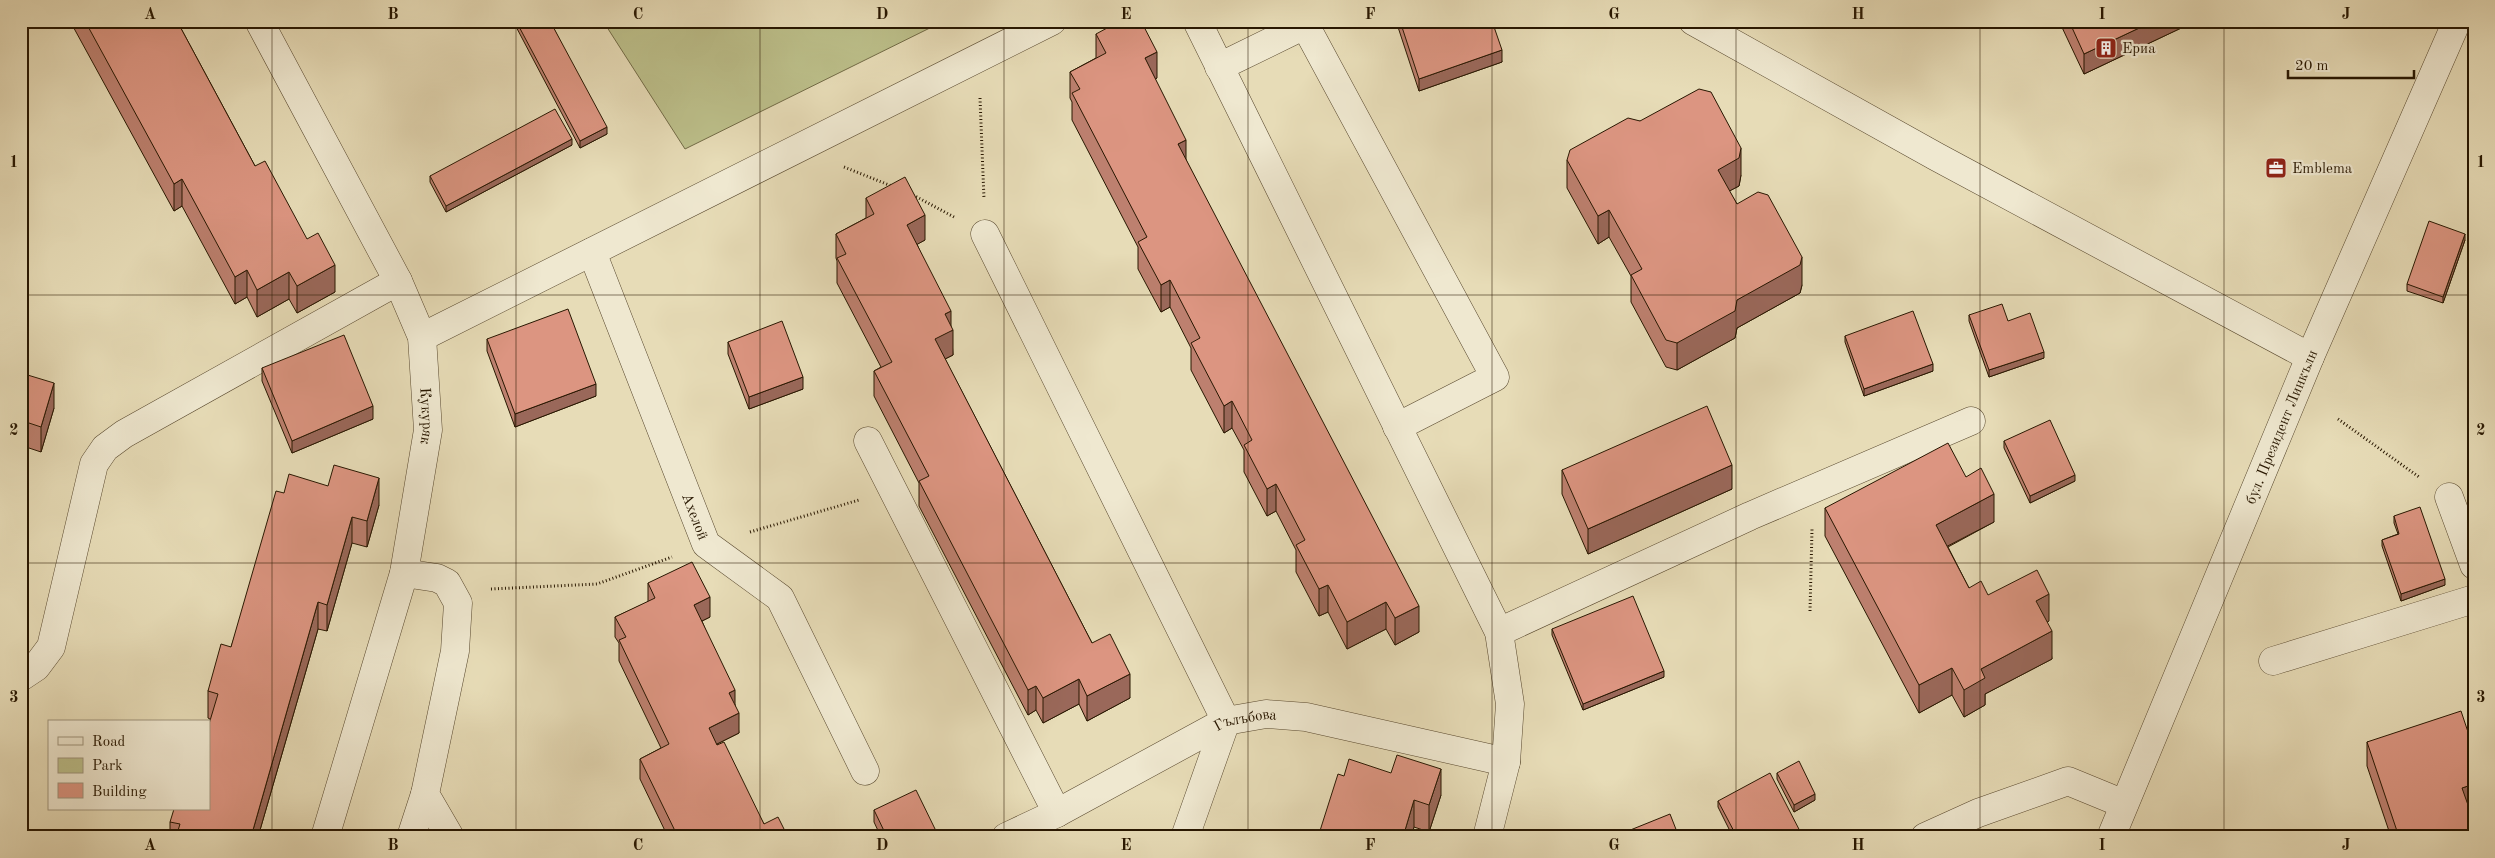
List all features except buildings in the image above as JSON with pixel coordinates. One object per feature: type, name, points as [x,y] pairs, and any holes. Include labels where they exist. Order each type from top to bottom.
[{"type":"street","name":"Кукуряк","points":[[259,21],[398,281],[422,337],[428,430],[404,573],[325,837]]},
{"type":"street","points":[[422,337],[1052,21]]},
{"type":"street","points":[[1197,21],[1499,632],[1510,704],[1506,762],[1487,837]]},
{"type":"street","points":[[1693,21],[1937,157],[2310,357]]},
{"type":"street","name":"бул. Президент Линкълн","points":[[2111,837],[2310,357],[2457,21]]},
{"type":"street","points":[[1219,67],[1306,25],[1495,378],[1397,427]]},
{"type":"street","points":[[985,234],[1226,721],[1185,837]]},
{"type":"street","name":"Ахелой","points":[[592,252],[706,544],[780,598],[865,771]]},
{"type":"street","points":[[21,677],[36,667],[51,647],[94,464],[105,448],[124,434],[398,281]]},
{"type":"street","points":[[1499,632],[1813,489],[1971,420]]},
{"type":"street","points":[[868,441],[1056,813]]},
{"type":"street","points":[[2448,497],[2474,565]]},
{"type":"street","points":[[404,573],[437,578],[453,590],[458,603],[456,651],[425,794],[411,837]]},
{"type":"street","points":[[2273,661],[2474,599]]},
{"type":"street","name":"Гълъбова","points":[[1006,837],[1056,813],[1226,721],[1266,714],[1306,717],[1506,762]]},
{"type":"street","points":[[1925,837],[1978,813],[2068,780],[2124,804]]},
{"type":"street","points":[[425,794],[450,837]]},
{"type":"path","points":[[978,58],[985,234]]},
{"type":"path","points":[[797,149],[899,188]]},
{"type":"path","points":[[908,192],[985,234]]},
{"type":"path","points":[[2338,419],[2448,497]]},
{"type":"path","points":[[1810,611],[1813,489]]},
{"type":"path","points":[[453,590],[597,584],[706,544],[893,490]]},
{"type":"green space","points":[[603,21],[944,21],[685,149]]},
{"type":"place","name":"Ериа","points":[[2106,48]]},
{"type":"place","name":"Emblema","points":[[2276,168]]}]
